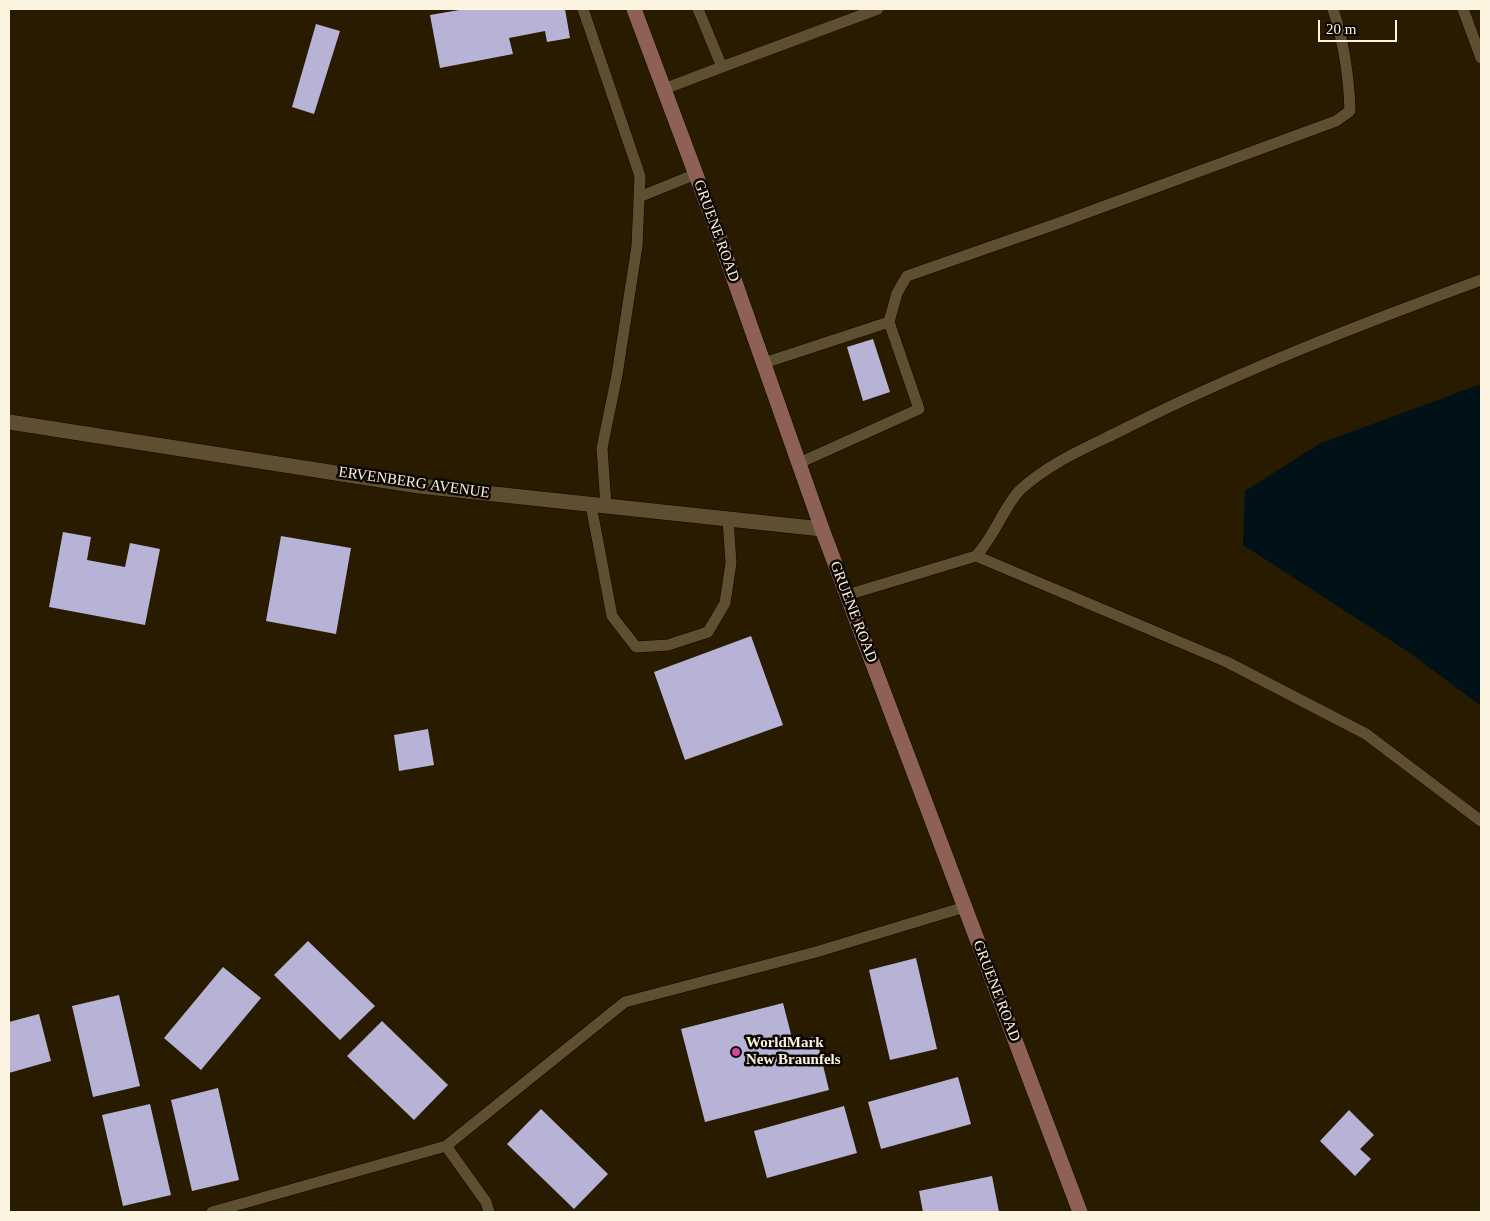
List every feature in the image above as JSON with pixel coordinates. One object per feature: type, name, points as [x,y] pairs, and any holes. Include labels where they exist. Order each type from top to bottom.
[{"type":"street","name":"GRUENE ROAD","points":[[634,9],[696,174],[822,529],[1080,1212]]},
{"type":"street","name":"ERVENBERG AVENUE","points":[[9,422],[419,486],[822,529]]},
{"type":"lane","points":[[583,9],[640,176],[637,246],[617,375],[602,448],[598,505],[612,616],[636,647],[668,645],[708,632],[725,603],[731,563],[728,519]]},
{"type":"lane","points":[[698,9],[722,67]]},
{"type":"lane","points":[[664,89],[878,9]]},
{"type":"lane","points":[[799,463],[919,409],[889,322],[897,293],[907,276],[1242,156],[1336,121],[1350,112],[1349,79],[1342,34],[1333,9]]},
{"type":"lane","points":[[1463,9],[1481,58]]},
{"type":"lane","points":[[639,197],[696,174]]},
{"type":"lane","points":[[847,595],[976,556],[988,544],[1019,491],[1048,467],[1189,396],[1340,332],[1481,280]]},
{"type":"lane","points":[[764,363],[889,322]]},
{"type":"lane","points":[[976,556],[1228,662],[1366,734],[1481,821]]},
{"type":"lane","points":[[212,1212],[446,1146],[624,1002],[816,952],[964,907]]},
{"type":"lane","points":[[446,1146],[486,1202],[489,1212]]},
{"type":"shaded area","points":[[1481,384],[1481,706],[1407,651],[1243,545],[1245,491],[1321,443]]},
{"type":"building","points":[[465,9],[565,9],[570,38],[547,42],[545,31],[509,38],[513,54],[440,68],[430,15]]},
{"type":"building","points":[[316,24],[340,31],[314,114],[292,107]]},
{"type":"building","points":[[873,339],[890,392],[863,401],[847,347]]},
{"type":"building","points":[[63,532],[91,537],[87,560],[125,567],[130,543],[160,549],[145,625],[49,607]]},
{"type":"building","points":[[281,536],[351,548],[336,634],[266,621]]},
{"type":"building","points":[[751,636],[783,725],[685,760],[654,672]]},
{"type":"building","points":[[428,729],[434,765],[399,771],[394,735]]},
{"type":"building","points":[[308,941],[375,1006],[340,1040],[274,975]]},
{"type":"building","points":[[916,958],[937,1049],[890,1060],[869,970]]},
{"type":"building","points":[[223,967],[261,998],[201,1070],[164,1038]]},
{"type":"building","points":[[119,995],[140,1086],[93,1097],[72,1006]]},
{"type":"building","points":[[783,1003],[793,1042],[816,1036],[829,1090],[705,1122],[681,1029]]},
{"type":"building","points":[[39,1014],[51,1061],[9,1073],[9,1022]]},
{"type":"building","points":[[382,1021],[448,1085],[414,1120],[347,1056]]},
{"type":"building","points":[[958,1077],[971,1124],[881,1149],[868,1102]]},
{"type":"building","points":[[218,1088],[239,1180],[192,1191],[171,1100]]},
{"type":"building","points":[[150,1104],[171,1195],[123,1206],[102,1115]]},
{"type":"building","points":[[844,1106],[857,1153],[767,1178],[754,1131]]},
{"type":"building","points":[[541,1109],[608,1174],[574,1209],[507,1144]]},
{"type":"building","points":[[1349,1110],[1374,1135],[1360,1149],[1371,1159],[1355,1176],[1320,1141]]},
{"type":"building","points":[[992,1176],[999,1212],[923,1212],[919,1191]]},
{"type":"place","name":"WorldMark New Braunfels","points":[[736,1052]]}]
